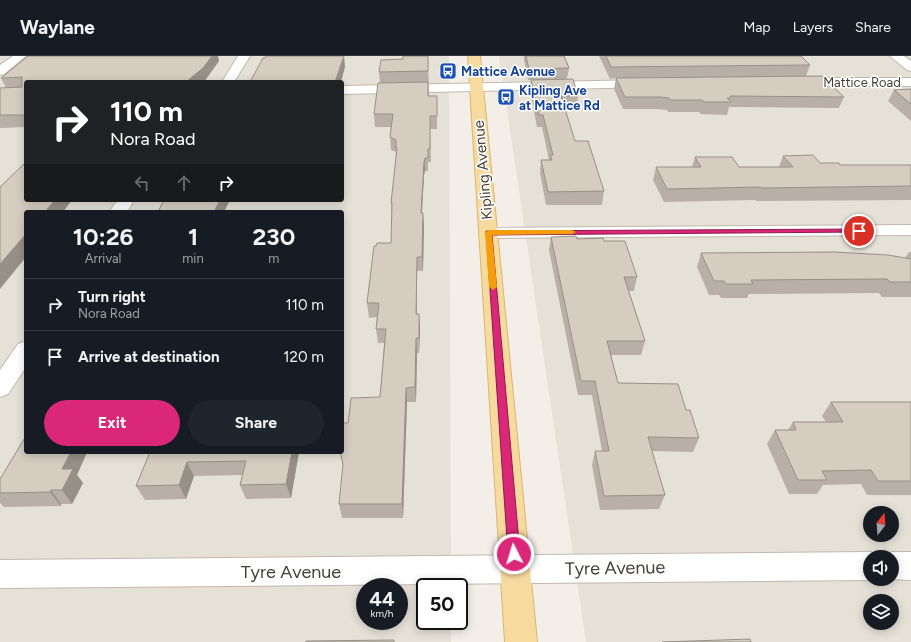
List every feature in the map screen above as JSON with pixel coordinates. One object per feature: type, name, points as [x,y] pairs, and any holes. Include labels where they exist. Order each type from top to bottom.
[{"type":"main road","name":"Kipling Avenue","points":[[474,56],[521,642]]},
{"type":"street","points":[[0,72],[20,56]]},
{"type":"street","points":[[229,80],[244,56]]},
{"type":"street","points":[[896,56],[911,67]]},
{"type":"street","name":"Mattice Road","points":[[788,82],[911,82]]},
{"type":"street","points":[[344,90],[656,83]]},
{"type":"street","points":[[488,233],[911,230]]},
{"type":"street","points":[[0,388],[24,352]]},
{"type":"street","name":"Tyre Avenue","points":[[0,574],[863,566]]},
{"type":"street","points":[[899,566],[911,566]]},
{"type":"shaded area","points":[[0,56],[449,56],[451,578],[416,578],[416,630],[451,630],[451,642],[0,642]]},
{"type":"shaded area","points":[[499,56],[911,56],[911,642],[586,642]]},
{"type":"building","points":[[28,56],[212,56],[203,68],[188,80],[24,80],[24,115],[0,115],[0,88],[22,87],[22,77],[1,78]]},
{"type":"building","points":[[266,56],[344,56],[336,80],[251,80],[263,58]]},
{"type":"building","points":[[403,56],[428,56],[428,71],[379,72],[381,60],[403,59]]},
{"type":"building","points":[[526,56],[564,56],[569,68],[529,69]]},
{"type":"building","points":[[606,56],[801,56],[810,65],[611,67]]},
{"type":"building","points":[[822,76],[844,97],[730,96],[731,98],[727,98],[731,102],[704,102],[702,100],[671,100],[669,98],[660,97],[625,97],[616,78]]},
{"type":"building","points":[[573,79],[578,96],[561,96],[575,141],[588,141],[604,191],[548,192],[541,160],[552,160],[550,155],[553,155],[543,115],[539,115],[531,80]]},
{"type":"building","points":[[428,82],[428,96],[437,96],[437,116],[430,116],[430,149],[428,149],[428,158],[425,158],[424,162],[421,213],[423,213],[422,257],[417,257],[416,314],[419,314],[419,338],[416,338],[415,387],[406,388],[402,504],[339,504],[343,464],[340,454],[344,454],[344,423],[348,423],[351,398],[380,397],[386,329],[376,329],[379,303],[367,303],[374,246],[376,246],[377,243],[391,243],[391,203],[397,148],[396,140],[390,137],[393,114],[374,114],[378,83]]},
{"type":"building","points":[[911,89],[911,104],[894,90]]},
{"type":"building","points":[[813,155],[820,163],[839,163],[840,165],[911,165],[911,186],[667,189],[656,167],[701,167],[695,157],[732,157],[739,167],[793,167],[783,156]]},
{"type":"building","points":[[24,164],[24,202],[53,202],[47,210],[24,210],[24,236],[0,264],[0,187]]},
{"type":"building","points":[[163,202],[219,202],[215,210],[159,210]]},
{"type":"building","points":[[576,236],[577,239],[603,238],[604,241],[625,241],[637,277],[624,277],[645,341],[607,341],[618,383],[678,384],[686,410],[690,410],[699,438],[648,437],[665,495],[604,496],[595,451],[609,451],[595,381],[581,381],[551,237]]},
{"type":"building","points":[[835,252],[888,255],[911,259],[911,282],[890,282],[887,279],[751,280],[753,284],[726,284],[724,281],[714,281],[701,253]]},
{"type":"building","points":[[831,402],[911,402],[911,481],[878,481],[871,470],[822,471],[827,480],[798,480],[775,430],[796,430],[793,422],[843,422]]},
{"type":"building","points":[[24,439],[24,454],[70,454],[62,469],[73,469],[62,490],[51,490],[50,492],[0,493],[0,479]]},
{"type":"building","points":[[149,454],[292,454],[286,484],[240,485],[246,461],[187,462],[179,485],[136,486]]},
{"type":"building","points":[[750,639],[751,642],[662,642]]},
{"type":"building","points":[[394,640],[394,642],[306,642],[306,641]]},
{"type":"slow traffic","points":[[493,287],[488,233],[572,232]]},
{"type":"place","name":"Mattice Avenue","points":[[448,71]]},
{"type":"place","name":"Kipling Ave at Mattice Rd","points":[[506,97]]},
{"type":"route","points":[[514,554],[488,233],[859,231]]}]
